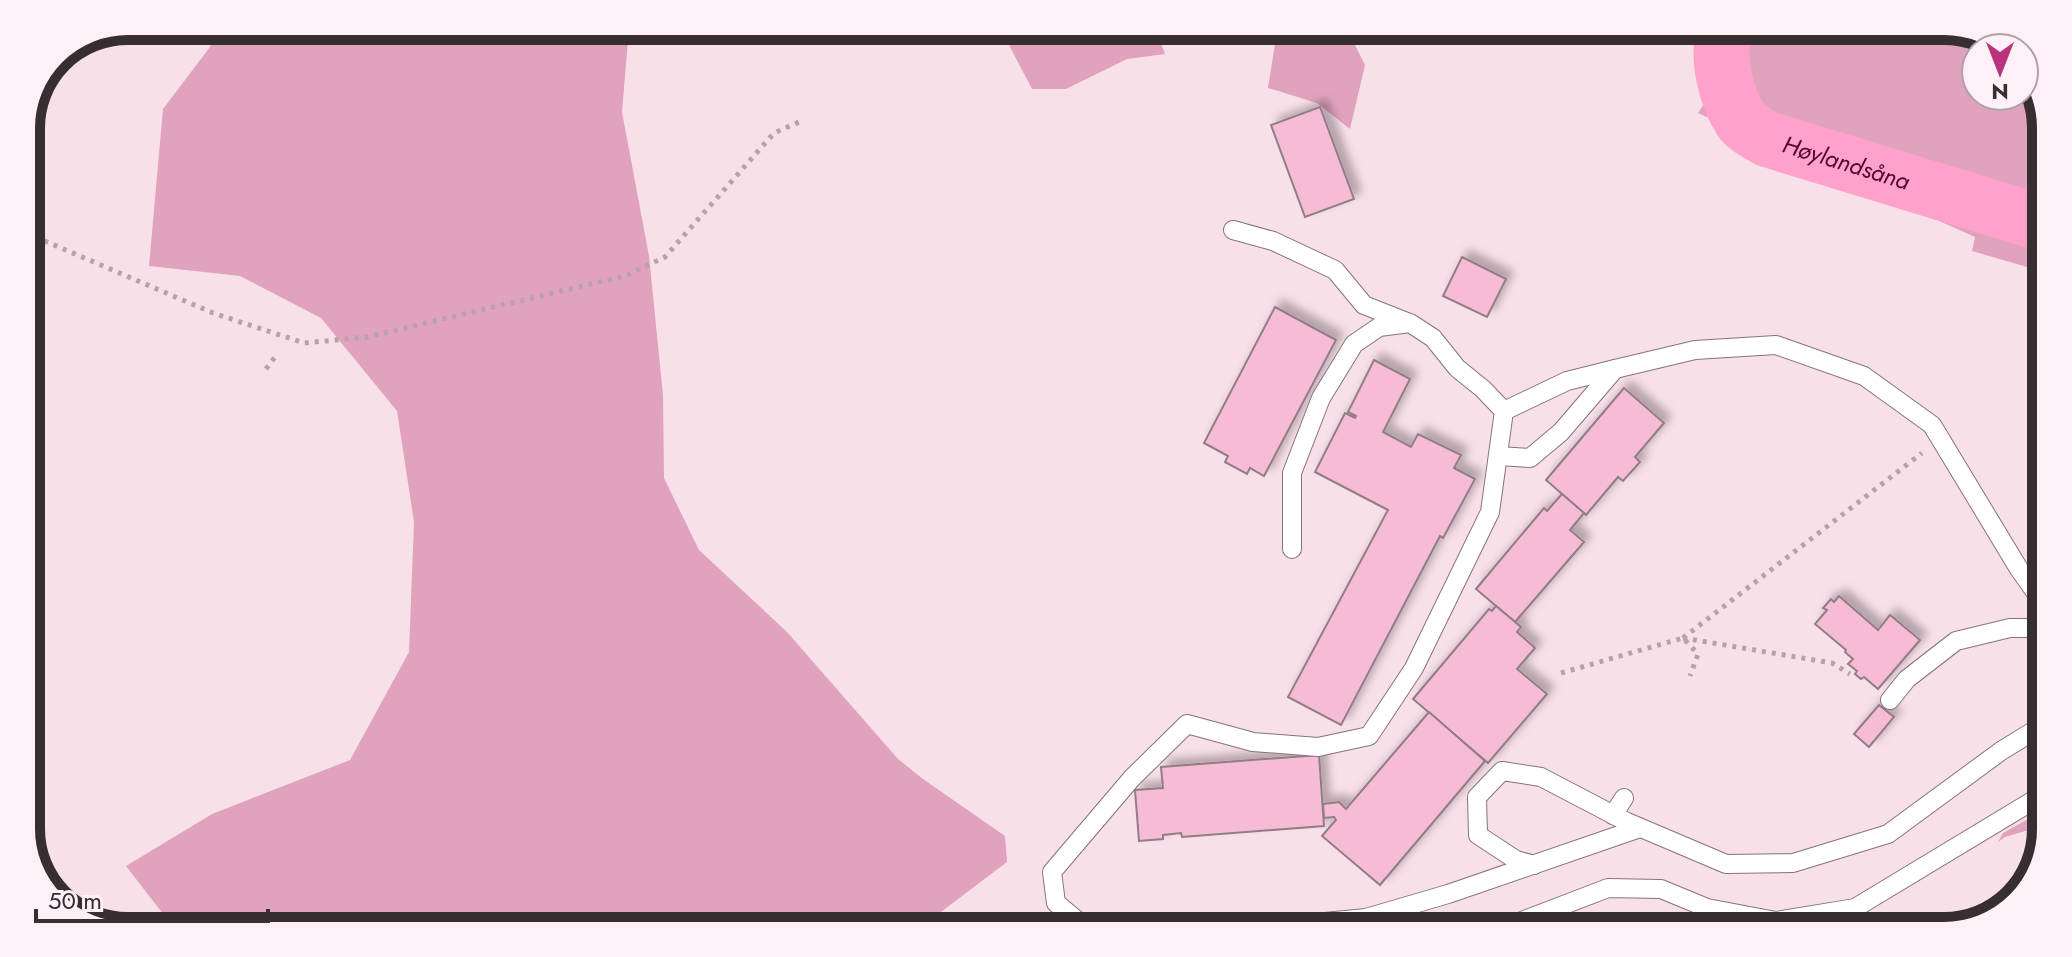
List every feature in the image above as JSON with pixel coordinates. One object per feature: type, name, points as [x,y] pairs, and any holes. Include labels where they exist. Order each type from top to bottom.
[{"type":"lane","points":[[1233,230],[1273,241],[1335,270],[1364,305],[1410,323],[1433,338],[1457,368],[1504,411]]},
{"type":"lane","points":[[1292,549],[1292,473],[1321,398],[1354,344],[1379,327],[1410,323]]},
{"type":"lane","points":[[1504,411],[1567,381],[1615,369],[1695,350],[1776,345],[1864,376],[1932,425],[2032,587]]},
{"type":"lane","points":[[1499,456],[1530,458],[1561,432],[1615,369]]},
{"type":"lane","points":[[1073,917],[1056,903],[1052,872],[1132,778],[1187,724],[1253,742],[1318,747],[1369,736],[1414,668],[1490,512],[1504,411]]},
{"type":"lane","points":[[1890,700],[1907,679],[1956,641],[2010,628],[2032,628]]},
{"type":"lane","points":[[1534,865],[1516,860],[1478,835],[1477,797],[1502,771],[1541,777],[1640,828],[1726,864],[1793,863],[1888,834],[2032,732]]},
{"type":"lane","points":[[1613,815],[1624,798]]},
{"type":"lane","points":[[1800,917],[1855,908],[2032,801]]},
{"type":"lane","points":[[1369,917],[1448,894],[1640,828]]},
{"type":"lane","points":[[1532,917],[1608,888],[1661,889],[1707,908],[1755,917]]},
{"type":"path","points":[[40,239],[213,313],[304,343],[367,337],[625,276],[665,257],[774,133],[799,122]]},
{"type":"path","points":[[266,369],[275,357]]},
{"type":"path","points":[[1561,673],[1683,638],[1940,439]]},
{"type":"path","points":[[1683,638],[1832,663],[1850,674]]},
{"type":"path","points":[[1683,638],[1698,654],[1690,676]]},
{"type":"shaded area","points":[[213,40],[628,40],[622,112],[649,256],[663,395],[664,478],[699,550],[787,632],[898,759],[1005,836],[1007,862],[934,917],[165,917],[126,866],[212,814],[350,760],[409,652],[414,522],[397,411],[321,318],[240,276],[149,266],[163,109]]},
{"type":"shaded area","points":[[1011,40],[1160,40],[1165,54],[1127,59],[1066,89],[1032,89],[1009,45]]},
{"type":"shaded area","points":[[1276,40],[1352,40],[1365,65],[1350,129],[1317,103],[1268,88]]},
{"type":"shaded area","points":[[1732,40],[1960,42],[1960,112],[2030,112],[2032,268],[1972,251],[1975,237],[1698,113],[1726,70]]},
{"type":"shaded area","points":[[2032,817],[2032,829],[1998,842],[2003,833]]},
{"type":"building","points":[[1320,107],[1354,199],[1305,217],[1271,125]]},
{"type":"building","points":[[1462,257],[1506,279],[1487,317],[1443,296]]},
{"type":"building","points":[[1275,307],[1336,340],[1264,476],[1250,468],[1247,474],[1225,462],[1228,456],[1204,443]]},
{"type":"building","points":[[1374,360],[1410,379],[1383,432],[1411,447],[1418,434],[1461,455],[1454,468],[1475,479],[1443,538],[1440,536],[1341,725],[1288,697],[1388,510],[1315,472],[1345,413],[1355,418],[1348,412]]},
{"type":"building","points":[[1624,388],[1664,423],[1635,457],[1640,462],[1623,481],[1618,477],[1586,515],[1546,480]]},
{"type":"building","points":[[1562,494],[1584,513],[1570,530],[1584,542],[1515,622],[1476,589],[1544,508],[1547,511]]},
{"type":"building","points":[[1839,596],[1878,630],[1890,615],[1920,640],[1878,689],[1864,677],[1861,679],[1855,674],[1857,671],[1848,664],[1853,659],[1846,650],[1815,624],[1827,610],[1823,608]]},
{"type":"building","points":[[1496,606],[1521,627],[1517,632],[1535,648],[1517,669],[1547,694],[1488,763],[1413,699],[1489,609],[1492,611]]},
{"type":"building","points":[[1879,705],[1894,717],[1869,747],[1854,734]]},
{"type":"building","points":[[1429,712],[1485,761],[1380,885],[1322,836],[1336,820],[1334,817],[1324,818],[1323,804],[1339,802],[1346,809]]},
{"type":"building","points":[[1319,755],[1324,826],[1182,837],[1181,833],[1163,835],[1163,839],[1139,841],[1135,790],[1163,788],[1161,767]]},
{"type":"waterway","name":"Høylandsåna","points":[[1723,40],[1722,66],[1736,111],[1746,126],[1767,139],[2032,220]]}]
